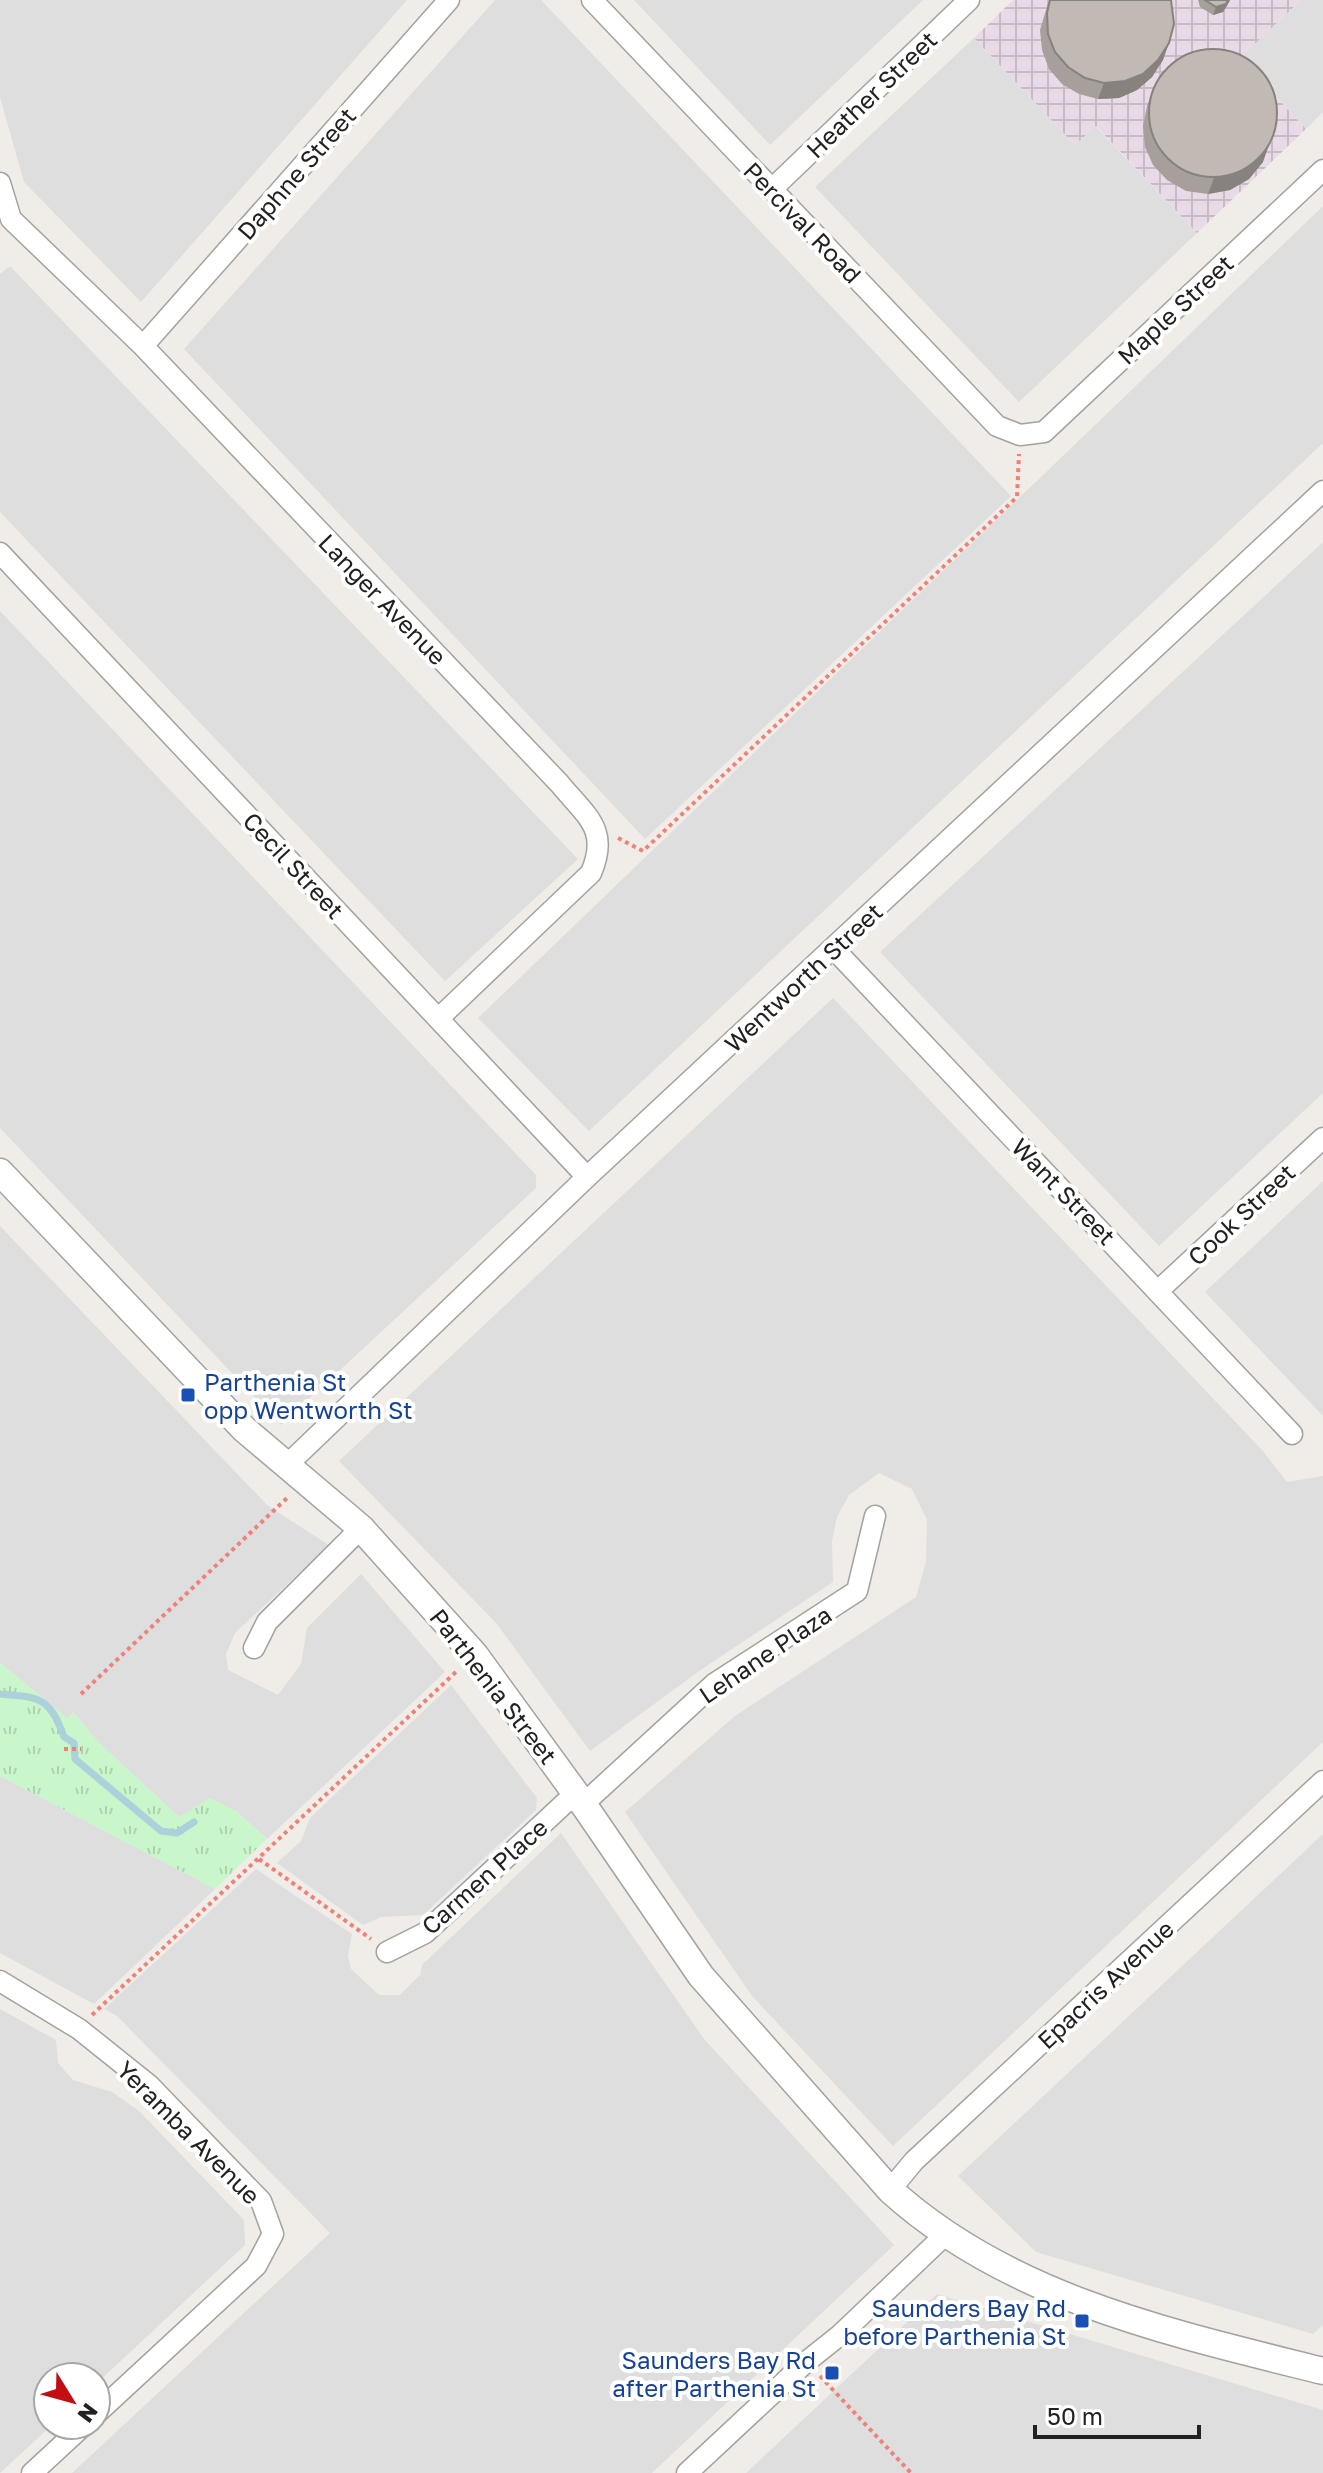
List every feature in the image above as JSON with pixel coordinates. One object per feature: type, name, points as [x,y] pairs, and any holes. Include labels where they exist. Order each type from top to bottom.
[{"type":"street","name":"Daphne Street","points":[[143,346],[449,0]]},
{"type":"street","name":"Percival Road","points":[[592,0],[997,426],[1020,435]]},
{"type":"street","name":"Heather Street","points":[[772,189],[969,0]]},
{"type":"street","name":"Maple Street","points":[[1020,435],[1044,432],[1323,170]]},
{"type":"street","name":"Langer Avenue","points":[[0,183],[5,224],[143,346],[559,783],[594,825]]},
{"type":"street","name":"Wentworth Street","points":[[295,1473],[587,1177],[1323,491]]},
{"type":"street","name":"Cecil Street","points":[[0,553],[587,1177]]},
{"type":"street","points":[[439,1018],[591,873],[600,850],[594,825]]},
{"type":"street","name":"Want Street","points":[[834,949],[1292,1434]]},
{"type":"street","name":"Cook Street","points":[[1159,1290],[1323,1138]]},
{"type":"street","name":"Parthenia Street","points":[[0,1172],[244,1429],[361,1528],[475,1655],[579,1798],[701,1976],[890,2190],[946,2234],[1006,2271],[1101,2309],[1323,2371]]},
{"type":"street","name":"Lehane Plaza","points":[[579,1798],[591,1797],[714,1684],[857,1591],[875,1516]]},
{"type":"street","points":[[254,1648],[267,1622],[361,1528]]},
{"type":"street","name":"Epacris Avenue","points":[[890,2190],[914,2161],[1323,1781]]},
{"type":"street","name":"Carmen Place","points":[[387,1952],[425,1933],[566,1802],[579,1798]]},
{"type":"street","name":"Yeramba Avenue","points":[[0,1981],[79,2029],[149,2085],[261,2201],[273,2234],[256,2266],[112,2399]]},
{"type":"street","points":[[687,2473],[806,2362],[862,2316],[946,2234]]},
{"type":"street","points":[[32,2473],[67,2441]]},
{"type":"path","points":[[594,825],[643,851],[1017,497],[1020,435]]},
{"type":"path","points":[[81,1694],[295,1473]]},
{"type":"path","points":[[79,2029],[475,1655]]},
{"type":"path","points":[[64,1749],[81,1749]]},
{"type":"path","points":[[259,1859],[387,1952]]},
{"type":"path","points":[[806,2362],[911,2473]]},
{"type":"shaded area","points":[[0,0],[407,0],[141,302],[24,182],[0,97]]},
{"type":"shaded area","points":[[495,0],[541,0],[1011,496],[645,839],[184,349]]},
{"type":"shaded area","points":[[634,0],[923,0],[770,145]]},
{"type":"shaded area","points":[[1013,0],[1301,0],[1240,58],[1306,129],[1197,233],[1096,126],[1075,145],[974,38]]},
{"type":"shaded area","points":[[1301,0],[1323,0],[1323,112],[1306,129],[1240,57]]},
{"type":"shaded area","points":[[974,38],[1075,145],[1095,126],[1197,233],[1019,402],[815,187]]},
{"type":"shaded area","points":[[1323,206],[1323,443],[589,1131],[478,1018]]},
{"type":"shaded area","points":[[10,266],[578,859],[445,981],[0,512],[0,274]]},
{"type":"shaded area","points":[[1323,542],[1323,1093],[1159,1246],[880,952]]},
{"type":"shaded area","points":[[0,611],[536,1175],[536,1188],[281,1425],[0,1128]]},
{"type":"shaded area","points":[[833,998],[1262,1450],[1287,1482],[1323,1476],[1323,1742],[893,2146],[752,1996],[625,1812],[735,1716],[916,1597],[926,1562],[927,1520],[912,1489],[879,1473],[849,1495],[837,1517],[832,1541],[833,1582],[702,1669],[590,1751],[496,1623],[339,1461]]},
{"type":"shaded area","points":[[1323,1181],[1323,1416],[1205,1292]]},
{"type":"shaded area","points":[[0,1226],[268,1506],[329,1545],[235,1633],[226,1654],[228,1670],[278,1695],[301,1664],[307,1628],[361,1574],[445,1672],[267,1839],[236,1811],[179,1817],[99,1743],[74,1713],[67,1718],[0,1663]]},
{"type":"shaded area","points":[[451,1685],[537,1798],[536,1810],[423,1915],[381,1917],[363,1925],[277,1863],[301,1841],[310,1818]]},
{"type":"shaded area","points":[[0,1776],[215,1889],[94,2004],[0,1953]]},
{"type":"shaded area","points":[[561,1833],[704,2039],[894,2245],[652,2473],[72,2473],[106,2441],[112,2441],[112,2436],[330,2233],[117,2016],[104,2009],[256,1869],[352,1934],[348,1956],[351,1969],[379,1995],[400,1995],[420,1975],[422,1965]]},
{"type":"shaded area","points":[[1323,1834],[1323,2325],[1313,2334],[1036,2252],[958,2176]]},
{"type":"shaded area","points":[[0,2009],[56,2040],[58,2063],[73,2080],[112,2092],[139,2111],[244,2220],[245,2245],[112,2369],[112,2361],[32,2361],[32,2441],[35,2441],[0,2473]]},
{"type":"shaded area","points":[[937,2294],[1323,2410],[1323,2473],[746,2473]]},
{"type":"green space","points":[[0,1663],[67,1718],[73,1712],[99,1743],[179,1817],[210,1798],[236,1811],[267,1839],[215,1889],[0,1776]]},
{"type":"building","points":[[1050,0],[1171,0],[1174,24],[1169,43],[1158,60],[1143,74],[1125,81],[1104,83],[1085,78],[1068,67],[1055,52],[1048,34]]},
{"type":"building","points":[[1205,0],[1228,0],[1226,4],[1216,7]]},
{"type":"building","points":[[1213,49],[1238,54],[1258,68],[1272,88],[1277,113],[1272,138],[1258,158],[1238,172],[1213,177],[1188,172],[1168,158],[1154,138],[1149,113],[1154,88],[1168,68],[1188,54]]},
{"type":"waterway","points":[[0,1694],[34,1698],[48,1707],[64,1737],[74,1743],[75,1759],[161,1831],[177,1833],[194,1822]]},
{"type":"place","name":"Parthenia St opp Wentworth St","points":[[188,1395]]},
{"type":"place","name":"Saunders Bay Rd before Parthenia St","points":[[1082,2321]]},
{"type":"place","name":"Saunders Bay Rd after Parthenia St","points":[[832,2373]]}]
